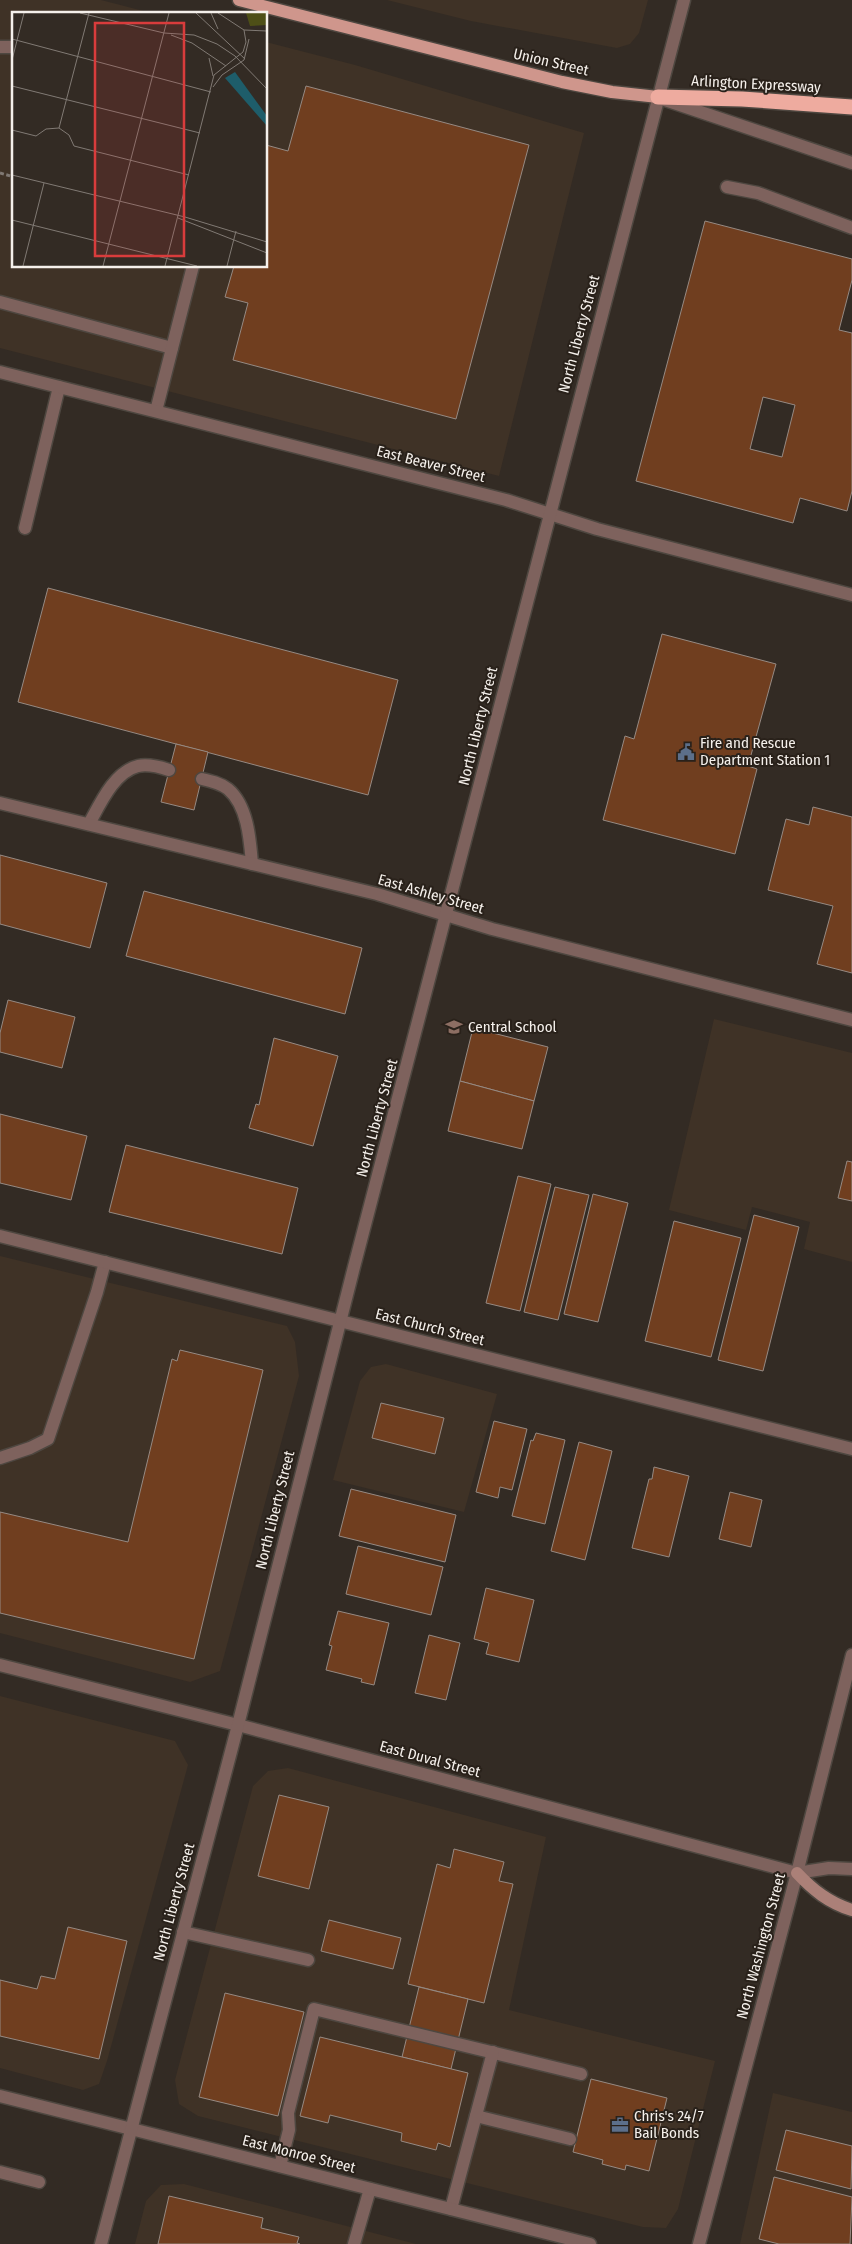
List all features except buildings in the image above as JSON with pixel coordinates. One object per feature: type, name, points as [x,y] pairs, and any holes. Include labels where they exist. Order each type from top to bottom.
[{"type":"highway","name":"Arlington Expressway","points":[[658,97],[742,99],[852,106]]},
{"type":"main road","name":"Union Street","points":[[239,0],[258,9],[562,82],[612,92],[658,97]]},
{"type":"main road","points":[[797,1872],[823,1897],[852,1910]]},
{"type":"street","name":"North Liberty Street","points":[[101,2244],[238,1725],[340,1321],[684,0]]},
{"type":"street","name":"Union Street","points":[[658,97],[852,163]]},
{"type":"street","points":[[726,188],[758,193],[852,228]]},
{"type":"street","points":[[156,411],[192,268]]},
{"type":"street","points":[[0,302],[172,348]]},
{"type":"street","name":"East Beaver Street","points":[[0,372],[496,497],[597,529],[852,595]]},
{"type":"street","points":[[25,528],[60,387]]},
{"type":"street","points":[[89,824],[103,800],[123,773],[139,766],[155,766],[169,770]]},
{"type":"street","points":[[202,779],[216,783],[228,790],[240,806],[249,835],[252,864]]},
{"type":"street","name":"East Ashley Street","points":[[0,803],[377,894],[447,916],[852,1020]]},
{"type":"street","name":"East Church Street","points":[[0,1236],[852,1449]]},
{"type":"street","points":[[0,1458],[30,1448],[48,1439],[105,1262]]},
{"type":"street","name":"North Washington Street","points":[[699,2244],[852,1655]]},
{"type":"street","name":"East Duval Street","points":[[0,1665],[238,1725],[797,1872],[822,1868],[852,1869]]},
{"type":"street","points":[[183,1932],[308,1960]]},
{"type":"street","points":[[280,2166],[289,2130],[288,2113],[314,2009],[582,2074]]},
{"type":"street","points":[[451,2209],[493,2052]]},
{"type":"street","name":"East Monroe Street","points":[[0,2096],[590,2244]]},
{"type":"street","points":[[476,2116],[570,2139]]},
{"type":"street","points":[[0,2172],[39,2182]]},
{"type":"street","points":[[354,2244],[370,2189]]},
{"type":"shaded area","points":[[0,0],[101,0],[147,12],[12,12],[12,268],[268,268],[268,43],[355,65],[584,133],[499,476],[0,348]]},
{"type":"shaded area","points":[[387,0],[648,0],[639,33],[630,44],[617,48],[471,21]]},
{"type":"shaded area","points":[[714,1019],[852,1053],[852,1262],[804,1249],[810,1222],[752,1207],[746,1230],[669,1210]]},
{"type":"shaded area","points":[[0,1256],[287,1326],[295,1342],[299,1376],[220,1671],[190,1682],[0,1633]]},
{"type":"shaded area","points":[[386,1364],[497,1394],[464,1512],[333,1480],[360,1381],[371,1367]]},
{"type":"shaded area","points":[[0,1696],[175,1741],[188,1765],[107,2061],[99,2084],[83,2090],[0,2068]]},
{"type":"shaded area","points":[[288,1768],[546,1837],[509,2010],[715,2061],[678,2209],[666,2228],[643,2227],[198,2116],[179,2104],[175,2080],[253,1786],[268,1771]]},
{"type":"shaded area","points":[[773,2093],[852,2112],[852,2244],[740,2244]]},
{"type":"shaded area","points":[[184,2184],[416,2244],[135,2244],[146,2201],[161,2185]]},
{"type":"place","name":"Fire and Rescue Department Station 1","points":[[686,752]]},
{"type":"place","name":"Central School","points":[[454,1027]]},
{"type":"place","name":"Chris's 24/7 Bail Bonds","points":[[620,2125]]}]
